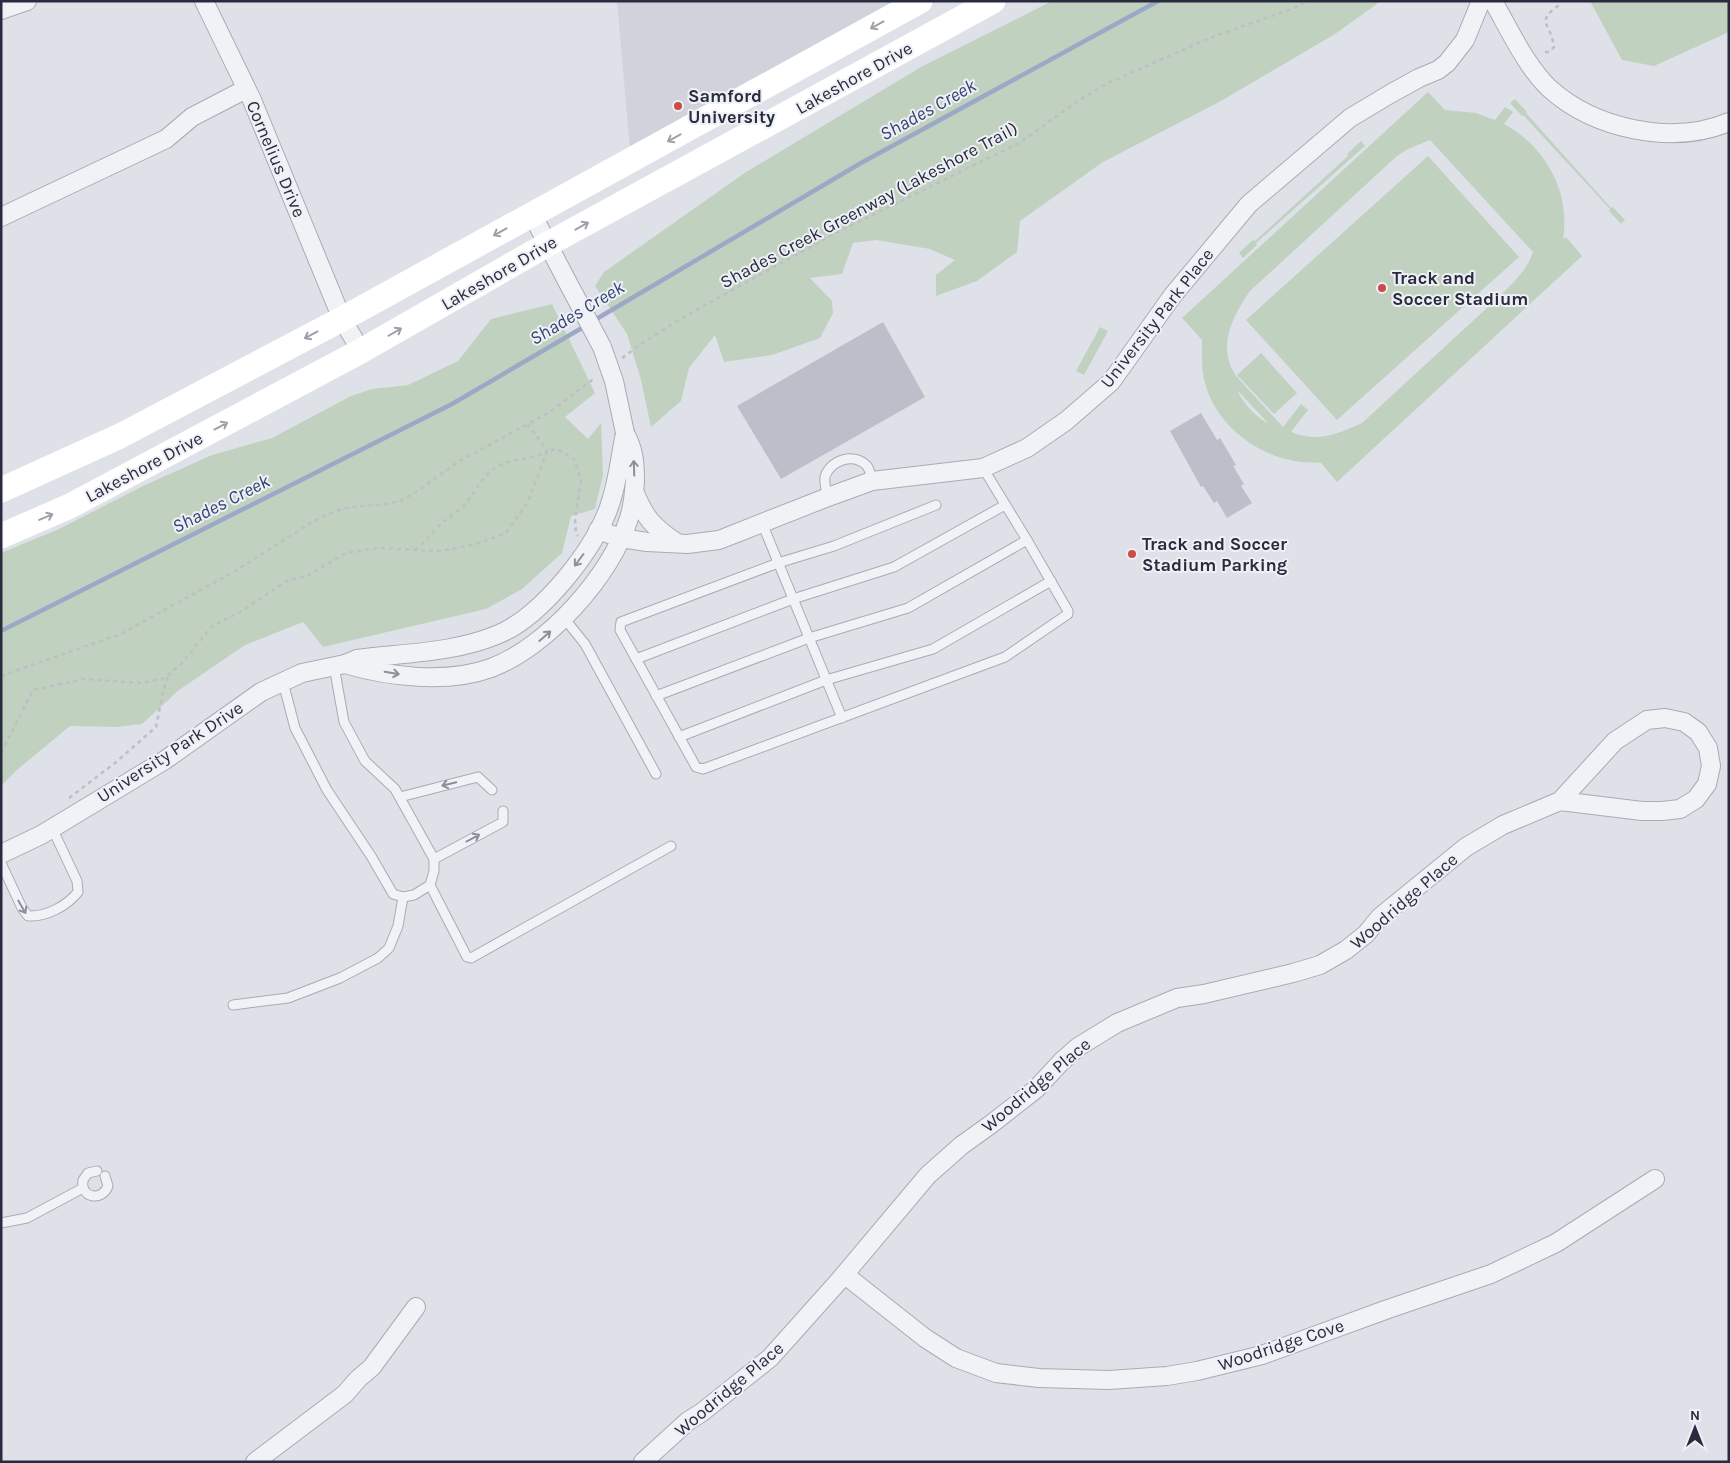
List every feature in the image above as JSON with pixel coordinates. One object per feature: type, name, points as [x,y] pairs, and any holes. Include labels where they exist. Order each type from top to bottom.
[{"type":"main road","name":"Lakeshore Drive","points":[[1,490],[120,436],[342,319],[920,1]]},
{"type":"main road","name":"Lakeshore Drive","points":[[1,536],[70,506],[361,351],[548,244],[993,1]]},
{"type":"street","points":[[1,10],[27,1]]},
{"type":"street","name":"Cornelius Drive","points":[[204,1],[246,89],[342,319],[361,351]]},
{"type":"street","name":"University Park Place","points":[[596,534],[647,542],[677,544],[719,540],[872,481],[983,468],[1027,448],[1066,421],[1110,382],[1173,295],[1249,204],[1350,118],[1418,78],[1447,64],[1465,40],[1481,1]]},
{"type":"street","points":[[1493,1],[1534,70],[1548,87],[1568,102],[1590,114],[1620,127],[1652,133],[1683,133],[1729,122]]},
{"type":"street","points":[[1,217],[166,139],[192,116],[246,89]]},
{"type":"street","name":"University Park Drive","points":[[1,854],[52,828],[165,760],[261,692],[302,673],[357,659],[428,651],[475,642],[501,634],[541,606],[562,582],[596,534],[610,506],[625,434],[621,407],[602,347],[532,214]]},
{"type":"street","name":"University Park Drive","points":[[339,665],[406,676],[434,677],[454,675],[491,668],[536,643],[564,618],[585,594],[602,571],[621,538],[629,519],[634,491],[634,454],[625,434]]},
{"type":"street","points":[[634,491],[644,514],[664,535],[677,544]]},
{"type":"street","points":[[546,601],[564,618]]},
{"type":"street","points":[[428,651],[434,677]]},
{"type":"street","name":"Woodridge Place","points":[[643,1462],[688,1422],[767,1361],[786,1342],[845,1275],[928,1175],[962,1145],[1036,1089],[1062,1061],[1099,1033],[1117,1023],[1177,998],[1293,973],[1320,965],[1346,950],[1366,934],[1380,917],[1466,847],[1503,824],[1560,801],[1615,741],[1647,720],[1666,718],[1684,722],[1698,732],[1708,748],[1711,766],[1707,784],[1696,799],[1680,809],[1642,811],[1560,801]]},
{"type":"street","name":"Woodridge Cove","points":[[845,1275],[925,1338],[956,1358],[996,1373],[1039,1378],[1099,1380],[1168,1376],[1197,1372],[1262,1355],[1491,1274],[1556,1243],[1655,1179]]},
{"type":"street","points":[[254,1462],[345,1394],[372,1367],[416,1307]]},
{"type":"lane","points":[[828,497],[825,487],[827,474],[831,466],[843,459],[862,462],[870,471],[872,481]]},
{"type":"lane","points":[[936,505],[834,546],[778,563],[621,622],[620,630],[696,767],[703,769],[1005,656],[1068,614],[1051,581],[983,468]]},
{"type":"lane","points":[[636,659],[793,599],[894,567],[1005,505]]},
{"type":"lane","points":[[762,523],[842,718]]},
{"type":"lane","points":[[656,696],[809,638],[908,608],[1027,540]]},
{"type":"lane","points":[[679,736],[826,680],[933,649],[1051,581]]},
{"type":"lane","points":[[564,618],[585,644],[656,774]]},
{"type":"lane","points":[[283,682],[295,728],[327,790],[371,856],[393,894],[402,897],[414,895],[430,885],[434,871],[434,859],[395,789],[365,761],[344,722],[339,665]]},
{"type":"lane","points":[[400,797],[478,777],[492,790]]},
{"type":"lane","points":[[434,859],[503,822],[503,811]]},
{"type":"lane","points":[[1,863],[22,908],[28,916],[39,916],[71,901],[78,892],[77,881],[52,828]]},
{"type":"lane","points":[[430,885],[467,957],[471,958],[671,846]]},
{"type":"lane","points":[[233,1004],[288,998],[340,978],[378,958],[389,948],[398,926],[402,897]]},
{"type":"lane","points":[[97,1171],[92,1171],[85,1176],[82,1184],[85,1192],[93,1196],[104,1193],[108,1186],[105,1176]]},
{"type":"lane","points":[[1,1223],[28,1218],[83,1188]]},
{"type":"path","name":"Shades Creek Greenway (Lakeshore Trail)","points":[[618,361],[682,318],[830,236],[1019,143],[1078,101],[1106,84],[1181,49],[1294,8],[1308,1]]},
{"type":"path","points":[[1545,52],[1549,52],[1554,47],[1545,21],[1548,14],[1559,5],[1560,1]]},
{"type":"path","points":[[1,676],[121,634],[235,571],[314,521],[331,513],[352,507],[400,501],[458,462],[548,414],[596,378]]},
{"type":"path","points":[[1,753],[33,690],[84,679],[141,683],[165,678],[182,663],[212,626],[240,612],[288,580],[304,577],[346,553],[378,548],[441,551],[476,544],[506,533],[528,502],[546,451],[528,424]]},
{"type":"path","points":[[414,551],[464,504],[494,468],[557,449],[574,459],[581,480],[575,519],[576,534],[580,538],[596,534]]},
{"type":"path","points":[[67,818],[63,808],[65,802],[115,763],[156,727],[163,691],[169,676]]},
{"type":"shaded area","name":"Samford University","points":[[617,1],[920,1],[631,161]]},
{"type":"green space","points":[[1052,1],[1381,1],[1335,34],[1221,101],[1103,162],[1020,221],[1017,252],[977,281],[936,296],[936,275],[955,260],[930,249],[876,240],[853,243],[842,274],[810,278],[832,301],[833,313],[820,338],[772,355],[724,362],[715,335],[689,368],[681,401],[651,427],[641,380],[627,334],[595,286],[604,272],[746,172],[921,67]]},
{"type":"green space","points":[[1590,1],[1729,1],[1729,32],[1654,66],[1622,60]]},
{"type":"green space","points":[[1428,92],[1445,110],[1476,113],[1495,120],[1505,107],[1513,112],[1504,124],[1519,133],[1532,145],[1552,172],[1563,204],[1563,239],[1566,237],[1582,256],[1337,482],[1321,463],[1298,462],[1262,450],[1237,433],[1226,422],[1210,397],[1205,383],[1202,367],[1202,340],[1182,318]],"holes":[[[1430,140],[1533,252],[1520,275],[1501,295],[1362,423],[1327,436],[1310,437],[1291,432],[1308,410],[1301,404],[1283,427],[1237,377],[1231,366],[1227,344],[1232,322],[1237,311],[1250,291],[1397,156]],[[1237,390],[1267,422],[1267,423],[1249,408]]]},
{"type":"green space","points":[[1515,99],[1611,208],[1613,207],[1625,220],[1621,224],[1609,211],[1610,209],[1510,103]]},
{"type":"green space","points":[[1361,141],[1365,146],[1256,243],[1257,245],[1243,258],[1239,253],[1253,240],[1255,241],[1348,156],[1347,154]]},
{"type":"green space","name":"Track and Soccer Stadium","points":[[1428,156],[1519,257],[1337,420],[1246,320]]},
{"type":"green space","points":[[552,304],[595,393],[565,417],[588,439],[601,423],[603,475],[595,509],[571,516],[562,553],[522,589],[486,609],[323,647],[303,622],[245,645],[179,690],[142,724],[116,727],[70,726],[18,769],[1,786],[1,553],[59,529],[143,486],[212,455],[272,438],[351,396],[372,389],[408,385],[458,361],[491,319]]},
{"type":"green space","points":[[1100,327],[1108,331],[1084,375],[1076,371]]},
{"type":"green space","points":[[1261,353],[1297,393],[1274,414],[1237,375]]},
{"type":"building","points":[[883,322],[925,397],[781,479],[737,406]]},
{"type":"building","points":[[1201,413],[1217,440],[1220,438],[1236,465],[1233,466],[1244,484],[1241,486],[1252,503],[1227,518],[1217,501],[1214,503],[1203,486],[1201,487],[1170,431]]},
{"type":"waterway","name":"Shades Creek","points":[[593,321],[861,163],[1158,1]]},
{"type":"waterway","name":"Shades Creek","points":[[1,631],[452,404],[587,325]]},
{"type":"place","name":"Samford University","points":[[678,106]]},
{"type":"place","name":"Track and Soccer Stadium","points":[[1382,288]]},
{"type":"place","name":"Track and Soccer Stadium Parking","points":[[1132,554]]}]
